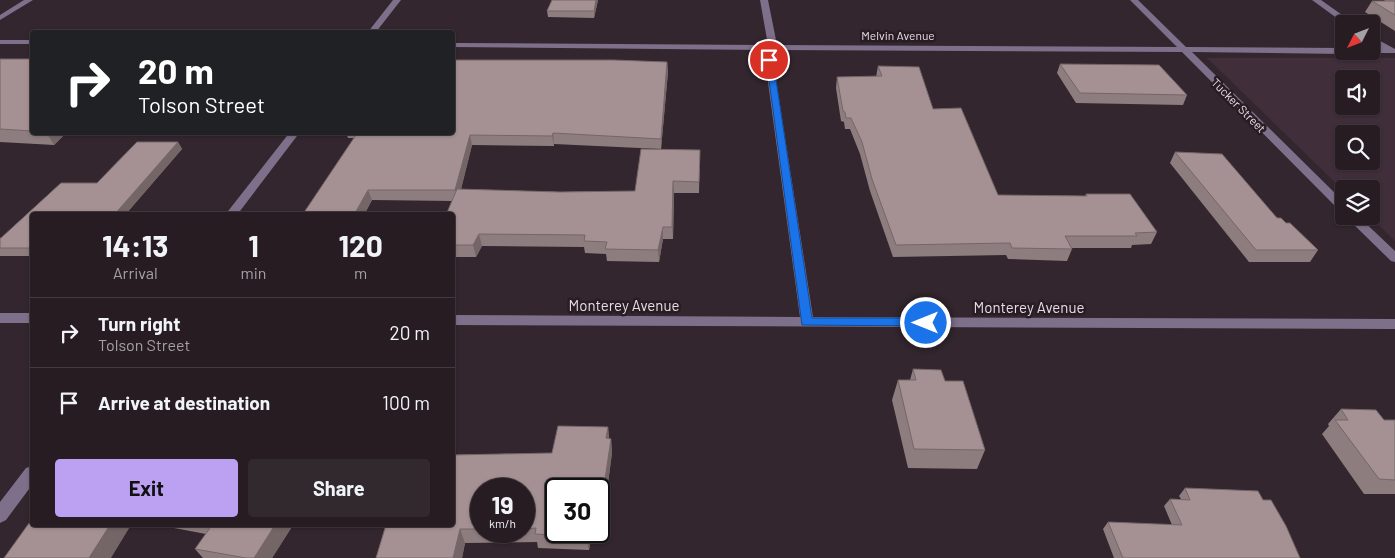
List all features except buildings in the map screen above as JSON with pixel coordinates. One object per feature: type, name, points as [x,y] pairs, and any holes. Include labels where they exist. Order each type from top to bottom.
[{"type":"street","points":[[0,18],[29,0]]},
{"type":"street","points":[[374,30],[397,0]]},
{"type":"street","points":[[764,0],[773,47],[769,60],[807,322]]},
{"type":"street","name":"Tucker Street","points":[[1134,0],[1335,200]]},
{"type":"street","points":[[1316,0],[1338,15]]},
{"type":"street","points":[[0,42],[30,42]]},
{"type":"street","points":[[1380,43],[1393,51]]},
{"type":"street","name":"Melvin Avenue","points":[[455,45],[1335,51]]},
{"type":"street","points":[[1380,51],[1393,51]]},
{"type":"street","points":[[233,212],[293,135]]},
{"type":"street","points":[[1360,225],[1395,258]]},
{"type":"street","points":[[0,318],[30,318]]},
{"type":"street","name":"Monterey Avenue","points":[[455,320],[1395,324]]},
{"type":"street","points":[[0,516],[30,476]]},
{"type":"shaded area","points":[[1207,58],[1380,60],[1380,58],[1395,58],[1395,241],[1379,225],[1380,180],[1335,180],[1335,182]]},
{"type":"route","points":[[769,60],[807,322],[926,323]]}]
